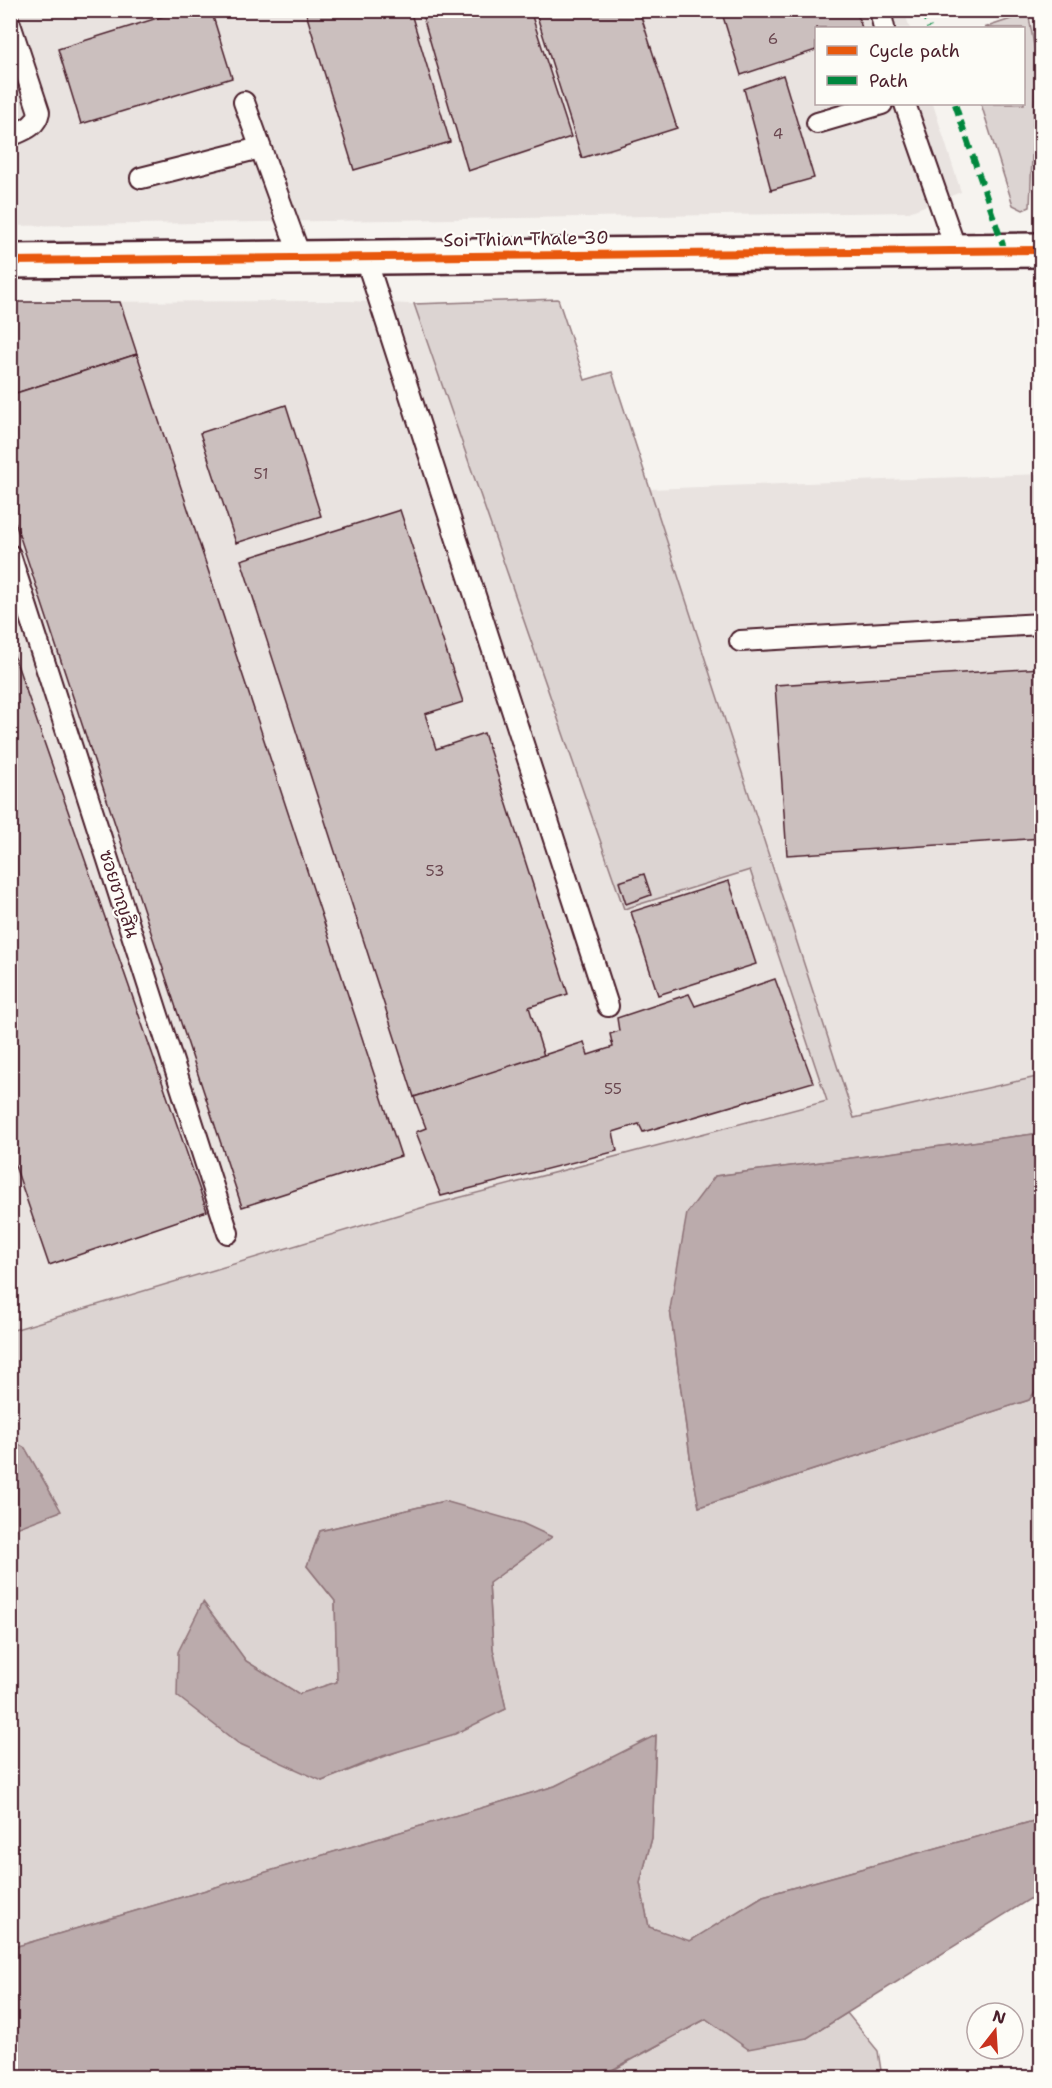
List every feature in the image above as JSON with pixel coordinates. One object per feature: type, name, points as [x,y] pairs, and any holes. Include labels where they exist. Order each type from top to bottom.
[{"type":"street","name":"Soi Thian Thale 30","points":[[10,261],[300,256],[1041,250]]},
{"type":"lane","points":[[880,10],[885,27]]},
{"type":"lane","points":[[10,24],[39,112],[37,121],[10,136]]},
{"type":"lane","points":[[244,102],[300,256]]},
{"type":"lane","points":[[817,123],[879,105]]},
{"type":"lane","points":[[905,105],[956,250]]},
{"type":"lane","points":[[141,178],[260,148]]},
{"type":"lane","points":[[365,256],[608,1006]]},
{"type":"lane","name":"ซอยชาญสิน","points":[[10,555],[228,1233]]},
{"type":"lane","points":[[740,641],[1041,624]]},
{"type":"shaded area","points":[[10,11],[904,11],[910,27],[815,27],[815,105],[933,105],[961,192],[909,212],[11,226]]},
{"type":"shaded area","points":[[1015,11],[1028,11],[1036,57],[1030,207],[1023,210],[1013,205],[981,105],[1025,105],[1025,27],[987,27],[1017,17]]},
{"type":"shaded area","points":[[558,299],[828,1101],[431,1205],[11,1331],[10,302],[349,301],[429,305]]},
{"type":"shaded area","points":[[558,299],[585,380],[612,372],[854,1118],[1041,1076],[1041,1133],[715,1176],[670,1309],[699,1507],[1029,1400],[1041,1382],[1041,1819],[763,1896],[690,1942],[649,1927],[640,1883],[652,1838],[656,1736],[555,1786],[11,1948],[10,1737],[17,1714],[10,1677],[11,1530],[60,1510],[25,1448],[11,1440],[10,1331],[431,1205],[827,1101],[750,870],[624,909],[414,304]],"holes":[[[444,1501],[551,1537],[489,1583],[493,1649],[506,1709],[322,1781],[203,1602],[246,1661],[299,1694],[337,1682],[335,1601],[307,1566],[320,1531]]]},
{"type":"shaded area","points":[[1041,474],[1041,1076],[854,1118],[650,489]]},
{"type":"shaded area","points":[[1041,1133],[1042,1382],[1029,1400],[699,1507],[670,1309],[687,1213],[715,1176]]},
{"type":"shaded area","points":[[11,1440],[25,1448],[61,1511],[11,1530]]},
{"type":"shaded area","points":[[444,1501],[522,1523],[552,1537],[489,1583],[493,1649],[506,1709],[455,1734],[383,1756],[322,1781],[238,1743],[177,1696],[178,1652],[203,1602],[246,1661],[299,1694],[337,1682],[335,1601],[307,1566],[320,1531]]},
{"type":"shaded area","points":[[656,1735],[652,1838],[640,1883],[649,1927],[690,1941],[763,1896],[1041,1819],[1041,1892],[807,2038],[748,2049],[706,2019],[599,2077],[11,2077],[11,1948],[555,1786]]},
{"type":"shaded area","points":[[847,2013],[878,2051],[882,2077],[599,2078],[706,2019],[807,2038]]},
{"type":"building","points":[[183,10],[211,10],[232,78],[81,124],[58,49]]},
{"type":"building","points":[[305,10],[410,10],[450,142],[354,170]]},
{"type":"building","points":[[421,10],[530,10],[571,137],[468,171]]},
{"type":"building","points":[[535,10],[639,10],[677,128],[582,158]]},
{"type":"building","points":[[721,10],[856,10],[862,27],[815,27],[815,50],[741,75]]},
{"type":"building","points":[[783,75],[814,178],[771,190],[744,89]]},
{"type":"building","points":[[10,302],[120,302],[137,354],[10,395]]},
{"type":"building","points":[[137,354],[401,1156],[242,1207],[10,507],[10,395]]},
{"type":"building","points":[[286,405],[321,516],[236,543],[200,433]]},
{"type":"building","points":[[400,510],[463,702],[425,714],[436,749],[484,733],[568,994],[529,1007],[544,1056],[414,1097],[241,560]]},
{"type":"building","points":[[10,644],[207,1211],[49,1265],[10,1151]]},
{"type":"building","points":[[1042,668],[1042,838],[787,855],[775,685]]},
{"type":"building","points":[[644,874],[651,895],[626,904],[619,882]]},
{"type":"building","points":[[729,881],[756,964],[658,995],[631,912]]},
{"type":"building","points":[[775,979],[813,1082],[643,1132],[639,1124],[613,1132],[617,1151],[441,1196],[416,1132],[426,1128],[414,1097],[584,1042],[588,1055],[613,1047],[610,1034],[619,1031],[617,1018],[689,994],[695,1006]]},
{"type":"marked path","points":[[923,10],[929,27]]},
{"type":"marked path","points":[[955,105],[1005,251]]},
{"type":"cycle path","points":[[10,261],[1042,250]]}]
